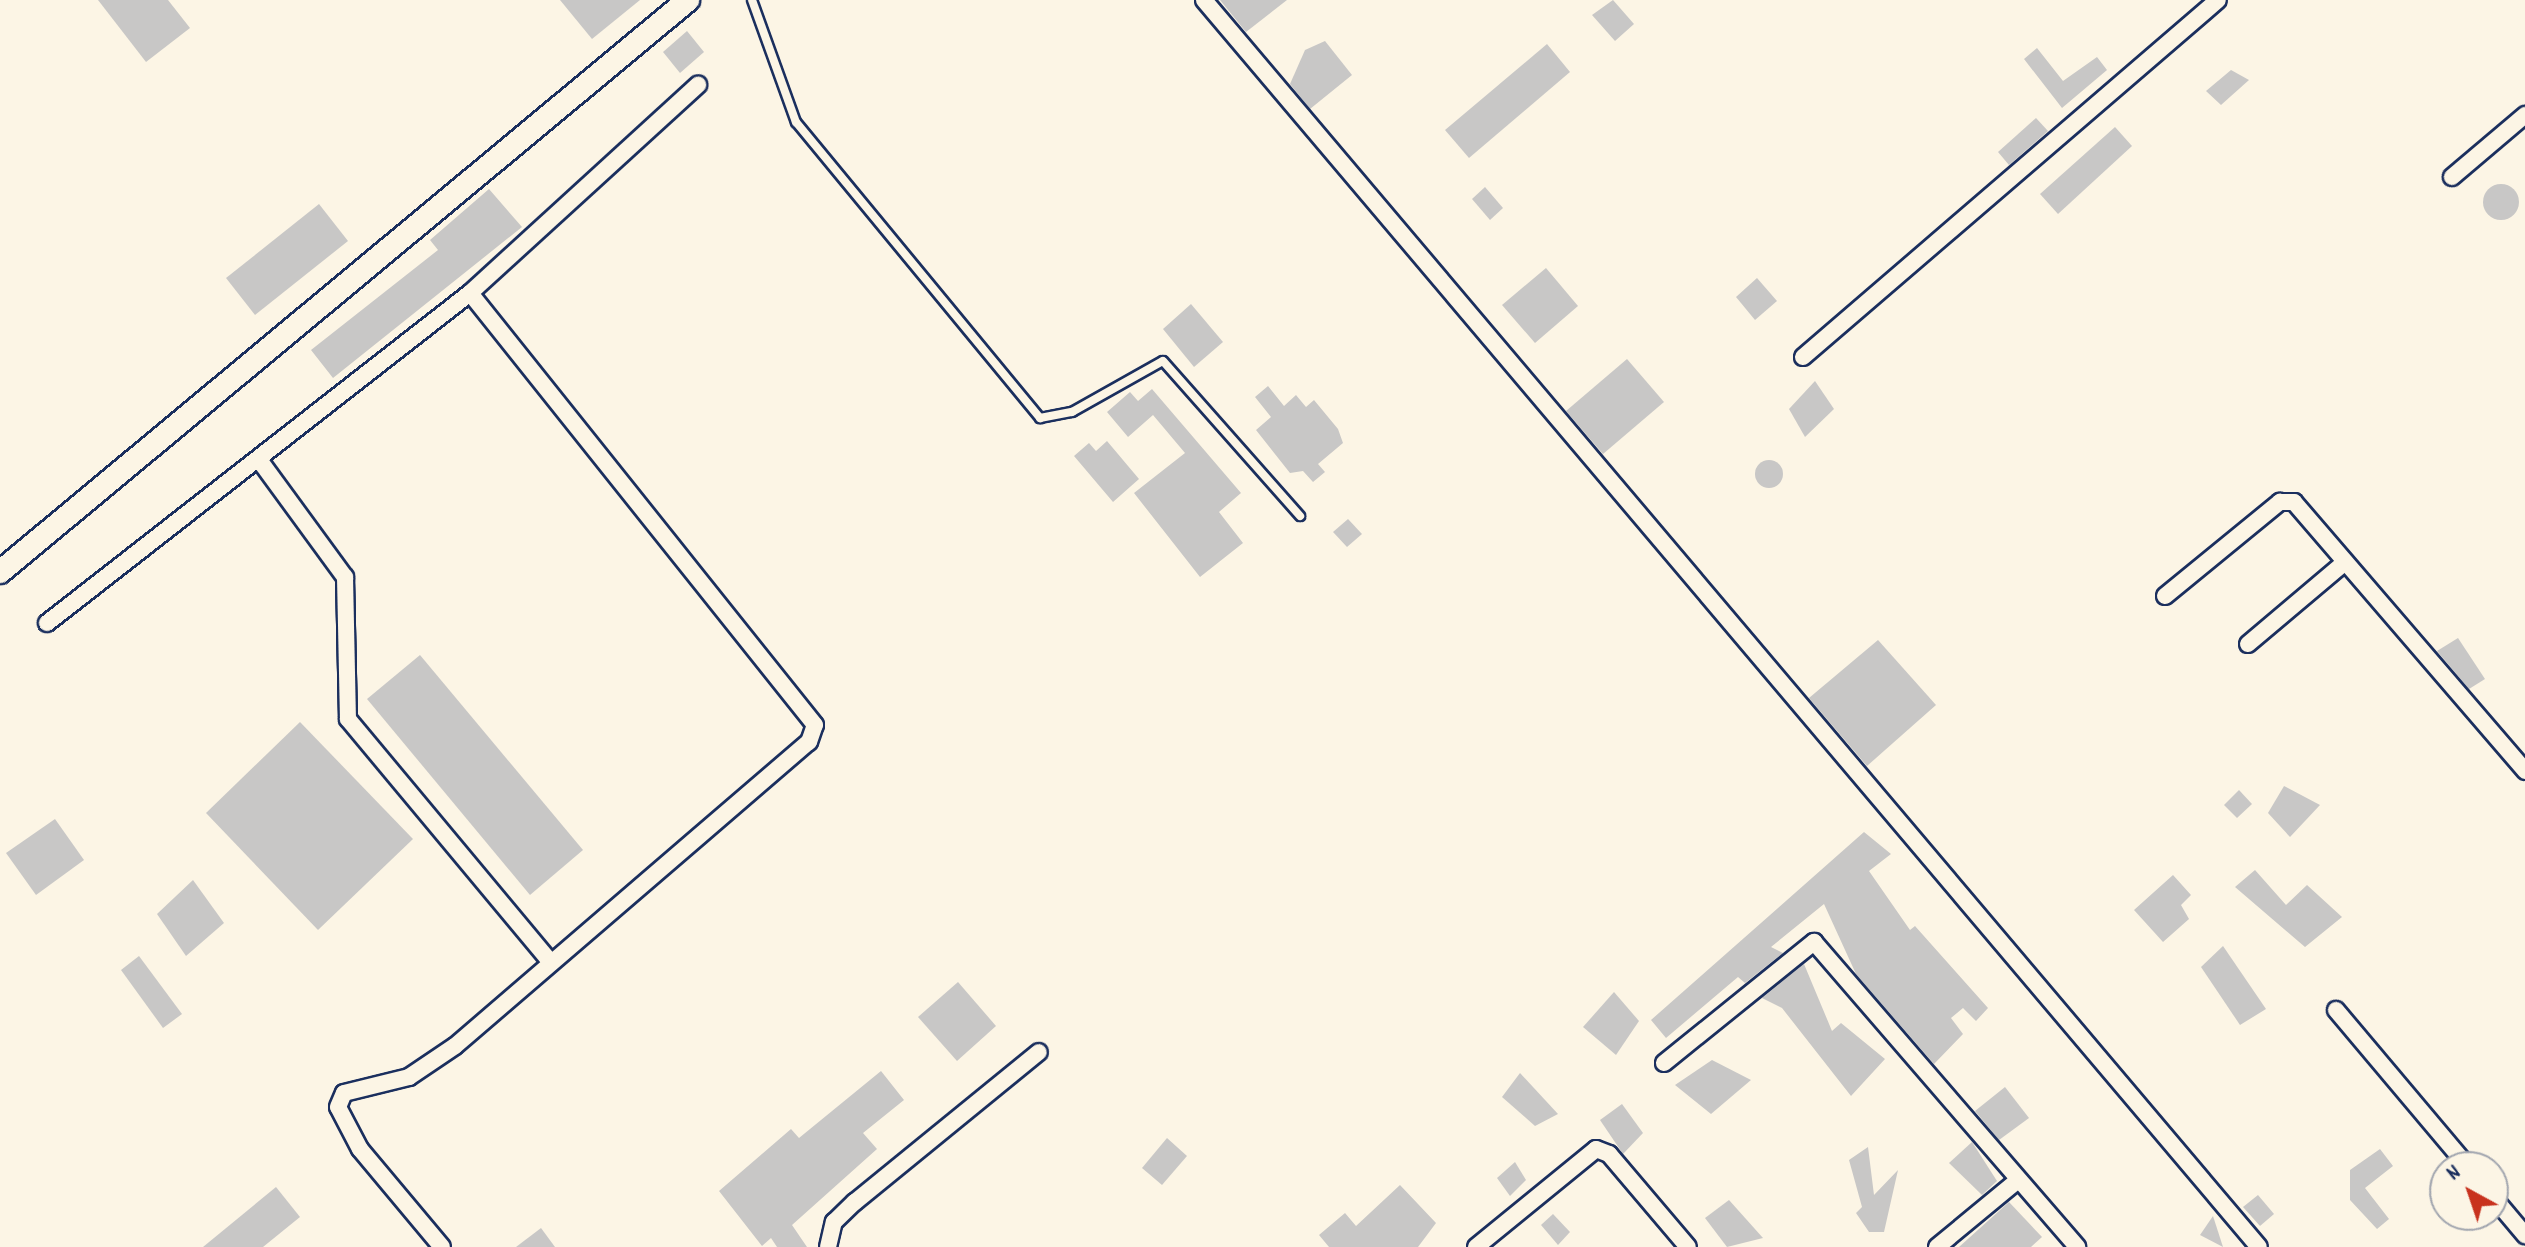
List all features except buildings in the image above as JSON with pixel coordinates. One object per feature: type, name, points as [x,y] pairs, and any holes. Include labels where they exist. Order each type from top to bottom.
[{"type":"main road","points":[[0,572],[688,0]]},
{"type":"street","points":[[1204,0],[2259,1247]]},
{"type":"street","points":[[1803,357],[2218,0]]},
{"type":"street","points":[[47,623],[260,461],[470,293],[698,85]]},
{"type":"street","points":[[2452,177],[2525,115]]},
{"type":"street","points":[[442,1247],[360,1149],[338,1107],[344,1093],[409,1077],[551,963],[809,742],[815,725],[470,293]]},
{"type":"street","points":[[260,461],[345,577],[348,719],[551,963]]},
{"type":"street","points":[[2165,596],[2286,500],[2345,562],[2525,771]]},
{"type":"street","points":[[2248,644],[2345,562]]},
{"type":"street","points":[[1664,1063],[1814,942],[2077,1247]]},
{"type":"street","points":[[2336,1010],[2455,1151]]},
{"type":"street","points":[[828,1247],[834,1222],[855,1202],[1039,1052]]},
{"type":"street","points":[[1476,1247],[1596,1149],[1609,1154],[1688,1247]]},
{"type":"street","points":[[1937,1247],[2018,1180]]},
{"type":"street","points":[[2509,1216],[2525,1235]]},
{"type":"lane","points":[[752,0],[796,122],[1040,418],[1072,412],[1163,361],[1300,516]]}]
